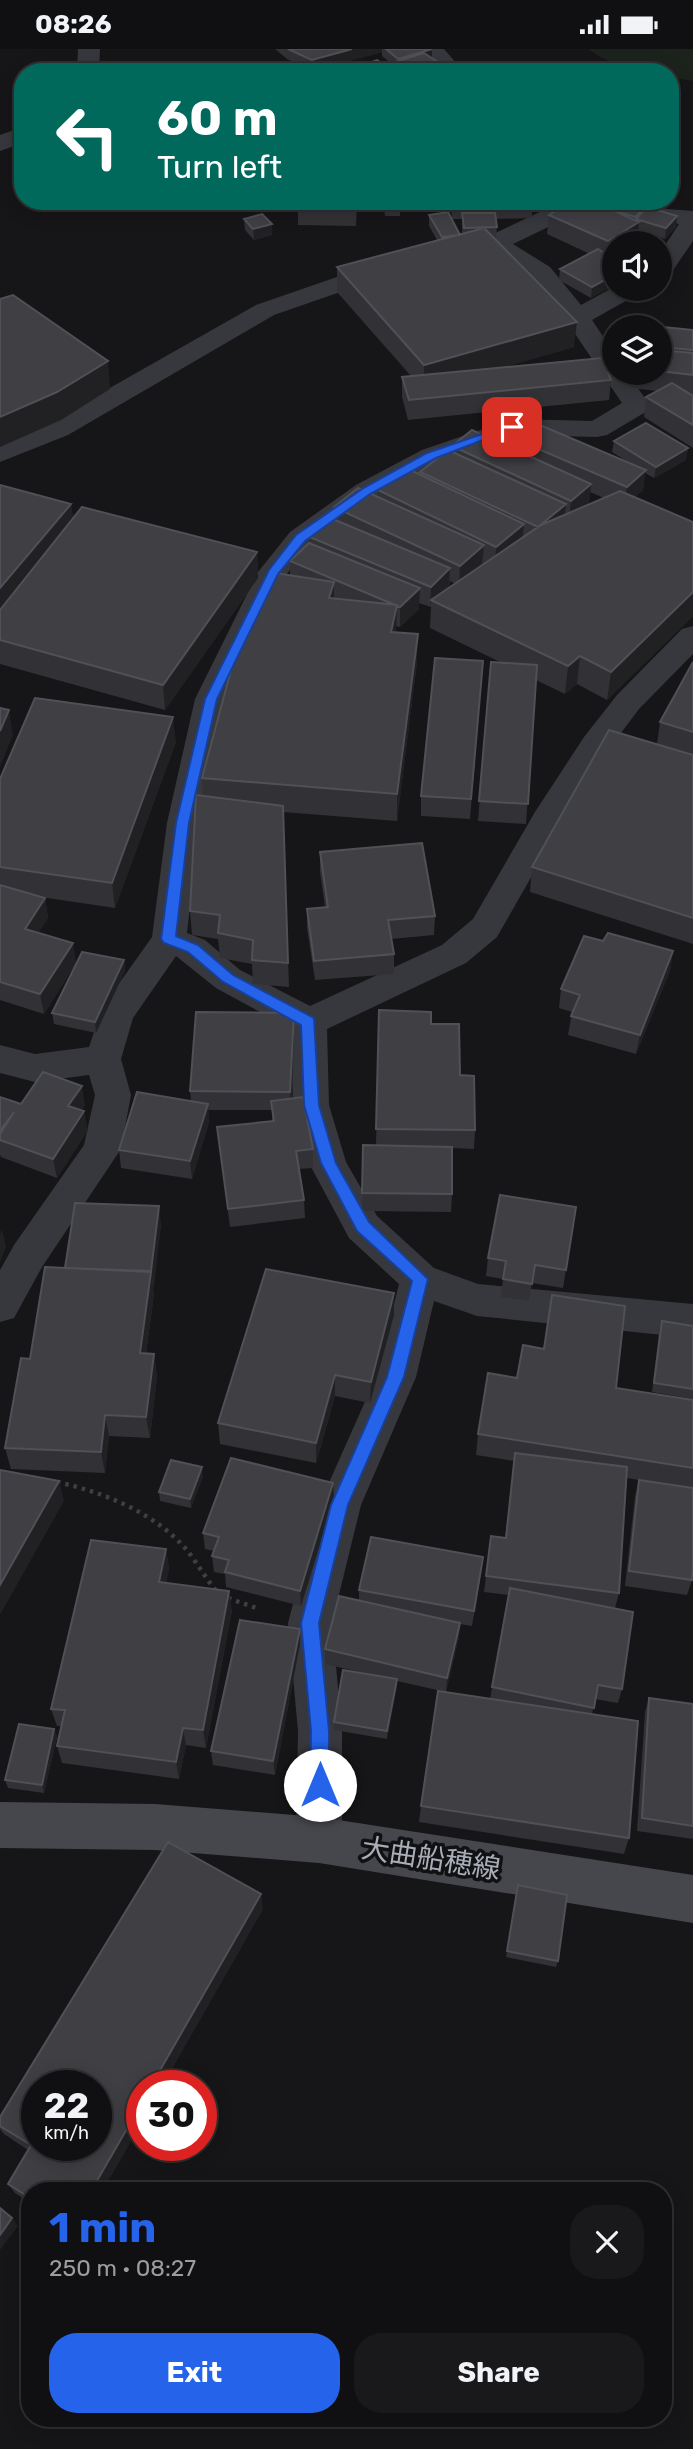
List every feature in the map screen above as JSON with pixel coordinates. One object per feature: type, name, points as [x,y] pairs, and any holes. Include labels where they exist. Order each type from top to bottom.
[{"type":"main road","name":"大曲船穂線","points":[[0,1825],[155,1827],[319,1840],[693,1899]]},
{"type":"street","points":[[432,49],[445,63]]},
{"type":"street","points":[[0,454],[58,429],[265,310],[335,284],[422,258],[495,243],[564,210]]},
{"type":"street","points":[[643,210],[693,220],[672,252]]},
{"type":"street","points":[[495,243],[541,272],[577,317],[637,407]]},
{"type":"street","points":[[577,317],[607,301]]},
{"type":"street","points":[[0,1306],[28,1256],[102,1149],[113,1095],[103,1059],[116,1015],[169,939],[183,823],[211,699],[273,572],[300,538],[366,491],[432,456],[512,427],[597,429],[637,407],[693,400]]},
{"type":"street","points":[[309,1022],[454,954],[485,928],[547,820],[595,745],[628,702],[693,636]]},
{"type":"street","points":[[595,745],[632,755]]},
{"type":"street","points":[[169,939],[193,949],[228,979],[309,1022]]},
{"type":"street","points":[[309,1022],[311,1105],[328,1163],[363,1227],[420,1279],[477,1300],[693,1321]]},
{"type":"street","points":[[0,1059],[35,1067],[103,1059]]},
{"type":"street","points":[[319,1840],[320,1731],[310,1623],[340,1505],[396,1377],[420,1279]]},
{"type":"path","points":[[48,1481],[85,1487],[139,1513],[184,1547],[215,1591],[239,1604],[310,1623]]},
{"type":"shaded area","points":[[588,49],[693,49],[693,81],[679,79],[679,63],[608,61]]},
{"type":"building","points":[[288,49],[352,49],[312,60]]},
{"type":"building","points":[[386,49],[432,49],[398,59]]},
{"type":"building","points":[[424,53],[439,63],[401,63],[398,61]]},
{"type":"building","points":[[556,210],[612,210],[639,222],[624,231],[602,231],[602,238],[549,215]]},
{"type":"building","points":[[615,210],[642,210],[635,217]]},
{"type":"building","points":[[644,210],[657,210],[677,216],[666,228],[636,219]]},
{"type":"building","points":[[448,212],[460,235],[442,237],[429,215]]},
{"type":"building","points":[[462,213],[495,213],[497,227],[464,228]]},
{"type":"building","points":[[262,214],[272,224],[253,229],[244,219]]},
{"type":"building","points":[[484,228],[577,322],[424,365],[337,267]]},
{"type":"building","points":[[598,249],[602,252],[602,282],[592,287],[560,269]]},
{"type":"building","points":[[13,295],[108,361],[57,392],[0,417],[0,299]]},
{"type":"building","points":[[672,328],[693,330],[693,350],[672,348]]},
{"type":"building","points":[[672,351],[693,353],[693,375],[672,372]]},
{"type":"building","points":[[602,358],[602,381],[409,400],[402,377]]},
{"type":"building","points":[[672,383],[693,396],[693,425],[646,397]]},
{"type":"building","points":[[521,417],[646,470],[627,487],[501,433]]},
{"type":"building","points":[[646,423],[688,448],[656,467],[614,441]]},
{"type":"building","points":[[472,430],[591,484],[571,501],[452,446]]},
{"type":"building","points":[[448,450],[566,504],[538,527],[420,472]]},
{"type":"building","points":[[406,468],[524,524],[496,547],[378,490]]},
{"type":"building","points":[[0,485],[71,504],[0,588]]},
{"type":"building","points":[[358,488],[484,545],[460,566],[334,507]]},
{"type":"building","points":[[620,491],[693,522],[693,592],[611,672],[580,656],[568,666],[431,600],[541,525]]},
{"type":"building","points":[[82,507],[257,552],[163,685],[0,640],[0,610]]},
{"type":"building","points":[[328,517],[450,568],[431,587],[307,536]]},
{"type":"building","points":[[309,543],[420,588],[400,607],[290,561]]},
{"type":"building","points":[[275,573],[334,582],[329,598],[397,605],[391,632],[418,634],[397,794],[202,778],[244,622]]},
{"type":"building","points":[[435,658],[483,661],[471,799],[421,796]]},
{"type":"building","points":[[491,662],[537,665],[528,804],[479,801]]},
{"type":"building","points":[[693,662],[693,732],[660,722]]},
{"type":"building","points":[[35,698],[173,717],[112,883],[0,867],[0,779]]},
{"type":"building","points":[[0,708],[9,710],[0,731]]},
{"type":"building","points":[[609,730],[693,755],[693,918],[532,867]]},
{"type":"building","points":[[196,795],[283,806],[288,963],[252,960],[253,940],[218,933],[220,915],[190,911]]},
{"type":"building","points":[[422,843],[435,916],[388,920],[394,954],[314,961],[307,909],[328,907],[320,852]]},
{"type":"building","points":[[0,885],[45,898],[25,929],[73,943],[40,994],[0,982]]},
{"type":"building","points":[[608,933],[673,951],[640,1035],[571,1016],[580,995],[561,989],[584,936],[603,941]]},
{"type":"building","points":[[82,952],[124,960],[95,1022],[52,1013]]},
{"type":"building","points":[[379,1010],[431,1012],[431,1024],[459,1024],[460,1075],[474,1076],[475,1130],[376,1129]]},
{"type":"building","points":[[196,1012],[294,1013],[290,1092],[190,1091]]},
{"type":"building","points":[[43,1072],[82,1086],[68,1106],[84,1111],[53,1159],[0,1140],[0,1134],[14,1112],[0,1131],[0,1097],[21,1104]]},
{"type":"building","points":[[137,1092],[208,1104],[190,1161],[119,1150]]},
{"type":"building","points":[[303,1097],[313,1149],[296,1151],[304,1200],[228,1209],[217,1127],[274,1121],[271,1101]]},
{"type":"building","points":[[363,1145],[452,1147],[452,1194],[362,1193]]},
{"type":"building","points":[[500,1195],[576,1207],[566,1270],[535,1265],[532,1284],[503,1279],[506,1261],[488,1258]]},
{"type":"building","points":[[75,1203],[159,1206],[151,1271],[65,1268]]},
{"type":"building","points":[[45,1267],[151,1272],[140,1353],[154,1354],[146,1417],[105,1415],[101,1452],[5,1448],[21,1358],[30,1359]]},
{"type":"building","points":[[266,1269],[394,1293],[371,1382],[335,1375],[316,1443],[218,1423]]},
{"type":"building","points":[[552,1295],[625,1306],[616,1388],[693,1400],[693,1468],[478,1434],[488,1373],[517,1378],[523,1345],[544,1349]]},
{"type":"building","points":[[662,1321],[693,1326],[693,1389],[654,1383]]},
{"type":"building","points":[[515,1453],[627,1467],[619,1593],[486,1576],[491,1536],[506,1538]]},
{"type":"building","points":[[231,1458],[333,1483],[300,1591],[225,1572],[229,1560],[212,1556],[219,1537],[203,1533]]},
{"type":"building","points":[[171,1460],[202,1467],[190,1499],[159,1492]]},
{"type":"building","points":[[0,1470],[59,1481],[0,1585]]},
{"type":"building","points":[[639,1480],[693,1488],[692,1580],[629,1571]]},
{"type":"building","points":[[371,1537],[483,1557],[474,1611],[359,1590]]},
{"type":"building","points":[[91,1540],[166,1549],[159,1582],[229,1591],[203,1730],[183,1728],[176,1762],[57,1746],[65,1710],[51,1709]]},
{"type":"building","points":[[510,1588],[633,1612],[622,1689],[598,1685],[594,1708],[492,1687]]},
{"type":"building","points":[[339,1596],[460,1623],[447,1678],[325,1649]]},
{"type":"building","points":[[240,1620],[300,1629],[273,1761],[211,1751]]},
{"type":"building","points":[[343,1670],[397,1679],[387,1731],[334,1722]]},
{"type":"building","points":[[438,1691],[638,1721],[629,1838],[421,1806]]},
{"type":"building","points":[[649,1698],[693,1704],[693,1826],[642,1818]]},
{"type":"building","points":[[19,1724],[54,1729],[42,1785],[5,1780]]},
{"type":"building","points":[[168,1842],[261,1894],[160,2070],[126,2070],[126,2131],[112,2155],[112,2070],[29,2070]]},
{"type":"building","points":[[518,1885],[567,1895],[558,1961],[507,1951]]},
{"type":"building","points":[[21,2083],[21,2139],[0,2126],[0,2117]]},
{"type":"building","points":[[22,2161],[108,2161],[96,2182],[21,2182],[21,2192],[8,2184]]},
{"type":"building","points":[[0,2208],[12,2218],[0,2235]]},
{"type":"route","points":[[320,1785],[320,1731],[310,1623],[340,1505],[396,1377],[420,1279],[363,1227],[328,1163],[311,1105],[309,1022],[228,979],[193,949],[169,939],[183,823],[211,699],[273,572],[300,538],[366,491],[432,456],[512,427]]}]
